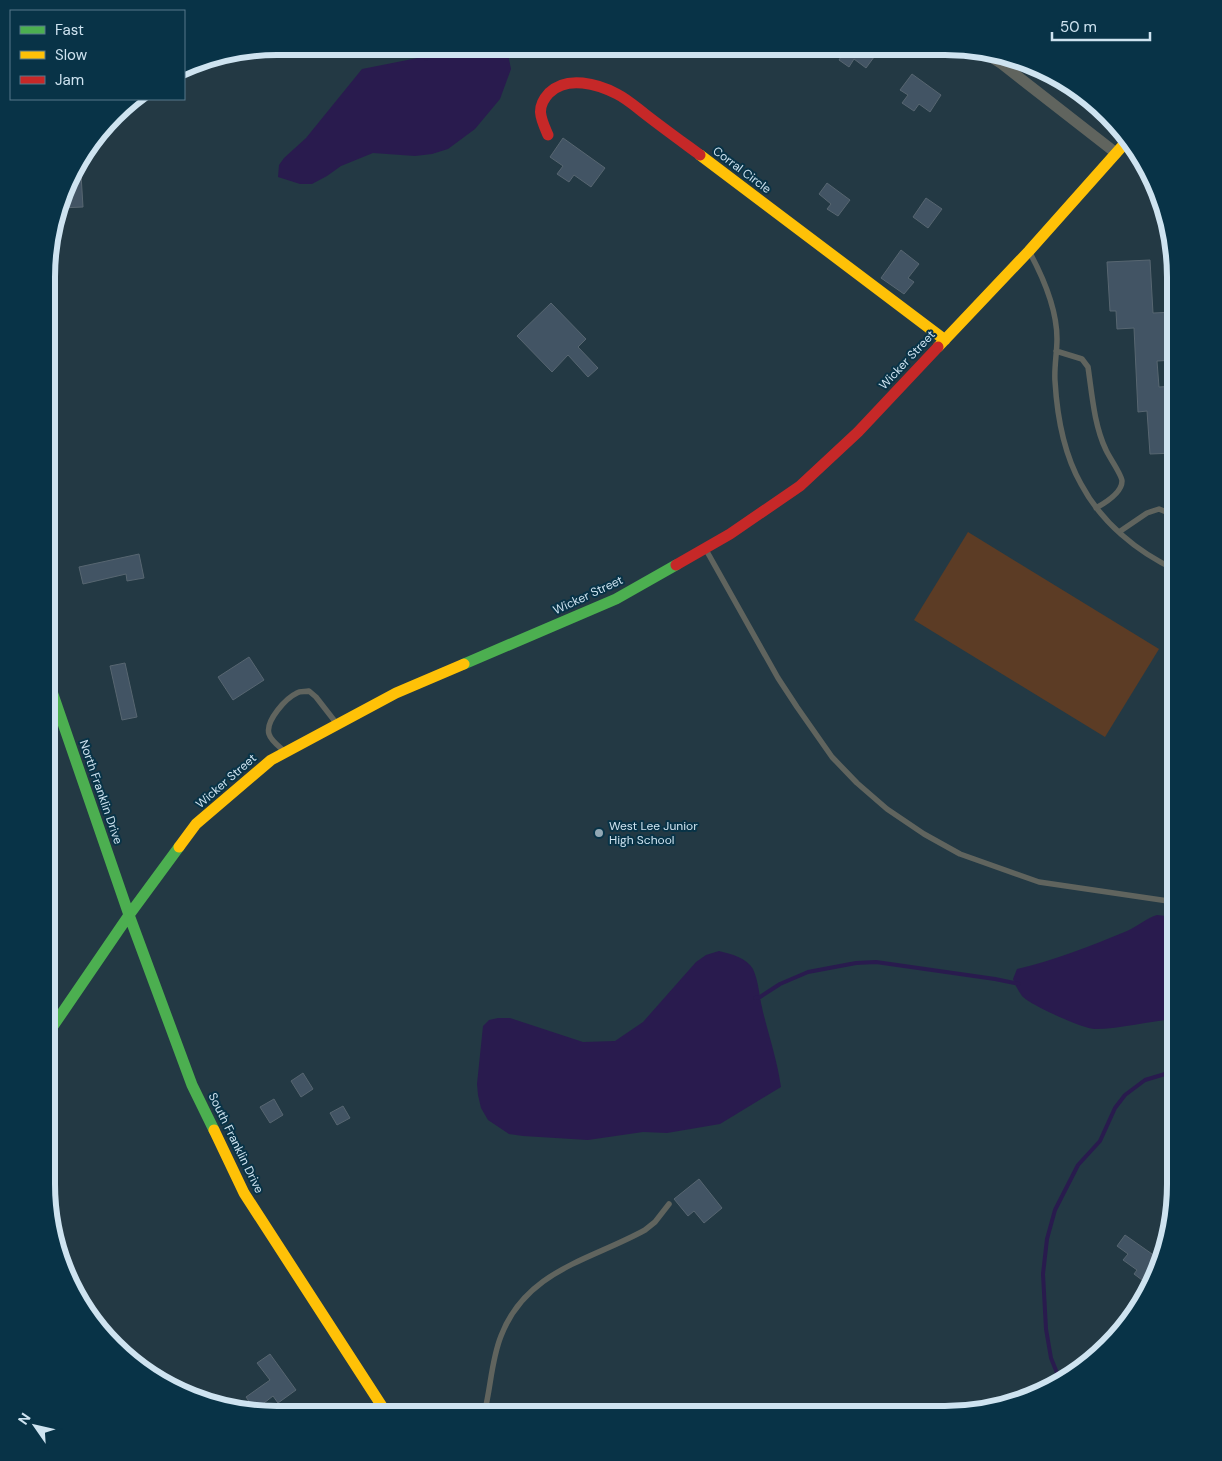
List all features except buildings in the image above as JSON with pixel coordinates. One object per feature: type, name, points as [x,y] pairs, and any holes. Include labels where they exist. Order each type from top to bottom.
[{"type":"main road","name":"Corral Circle","points":[[548,135],[540,120],[541,106],[547,95],[557,87],[583,83],[596,84],[620,94],[945,340]]},
{"type":"main road","name":"Wicker Street","points":[[55,1024],[129,915],[196,824],[271,760],[396,693],[616,599],[730,534],[800,486],[858,432],[1029,251],[1123,145]]},
{"type":"main road","name":"North Franklin Drive","points":[[55,700],[129,915]]},
{"type":"main road","name":"South Franklin Drive","points":[[129,915],[192,1085],[244,1193],[382,1406]]},
{"type":"street","points":[[999,62],[1116,153]]},
{"type":"lane","points":[[1029,251],[1039,270],[1052,306],[1057,338],[1054,378],[1058,410],[1068,454],[1080,484],[1096,508],[1119,532],[1138,548],[1167,565]]},
{"type":"lane","points":[[1056,351],[1082,359],[1088,367],[1099,430],[1105,448],[1122,479],[1120,487],[1107,502],[1096,508]]},
{"type":"lane","points":[[1119,532],[1147,513],[1159,510],[1167,513]]},
{"type":"lane","points":[[705,548],[778,678],[797,707],[832,757],[857,783],[887,809],[924,834],[960,854],[1039,882],[1167,901]]},
{"type":"lane","points":[[285,752],[269,736],[270,721],[278,709],[298,692],[309,691],[338,724]]},
{"type":"lane","points":[[486,1406],[501,1335],[521,1301],[540,1283],[562,1269],[645,1230],[655,1222],[669,1204]]},
{"type":"shaded area","points":[[433,55],[508,55],[511,69],[500,99],[475,129],[448,149],[432,154],[415,156],[373,153],[341,166],[312,184],[300,184],[278,177],[279,165],[284,158],[306,138],[362,69]]},
{"type":"shaded area","points":[[968,532],[1159,649],[1105,737],[914,620]]},
{"type":"shaded area","points":[[1157,915],[1167,916],[1167,1020],[1115,1028],[1089,1028],[1035,1005],[1022,996],[1016,986],[1013,979],[1017,969],[1086,947],[1127,931]]},
{"type":"shaded area","points":[[719,951],[743,959],[753,969],[781,1087],[720,1124],[667,1133],[643,1132],[588,1140],[523,1136],[509,1134],[488,1120],[481,1108],[477,1084],[483,1026],[489,1020],[510,1018],[583,1042],[615,1041],[643,1022],[696,962],[706,955]]},
{"type":"waterway","points":[[426,59],[427,55]]},
{"type":"waterway","points":[[755,998],[760,997],[780,984],[808,972],[856,963],[876,962],[1019,984]]},
{"type":"waterway","points":[[1058,1375],[1051,1358],[1046,1329],[1043,1274],[1047,1239],[1055,1210],[1078,1165],[1100,1141],[1115,1108],[1125,1095],[1145,1080],[1167,1073]]},
{"type":"traffic: fast","points":[[464,664],[616,599],[676,565]]},
{"type":"traffic: fast","points":[[55,700],[129,915],[192,1085],[214,1130]]},
{"type":"traffic: fast","points":[[55,1023],[129,915],[179,847]]},
{"type":"traffic: slow","points":[[938,347],[1029,251],[1123,145]]},
{"type":"traffic: slow","points":[[700,155],[945,340]]},
{"type":"traffic: slow","points":[[179,847],[196,824],[271,760],[396,693],[464,664]]},
{"type":"traffic: slow","points":[[214,1130],[244,1193],[382,1406]]},
{"type":"traffic: jam","points":[[548,135],[541,114],[545,98],[556,87],[565,84],[583,83],[601,87],[621,96],[700,155]]},
{"type":"traffic: jam","points":[[676,565],[730,534],[800,486],[858,432],[938,347]]},
{"type":"place","name":"West Lee Junior High School","points":[[599,833]]}]
